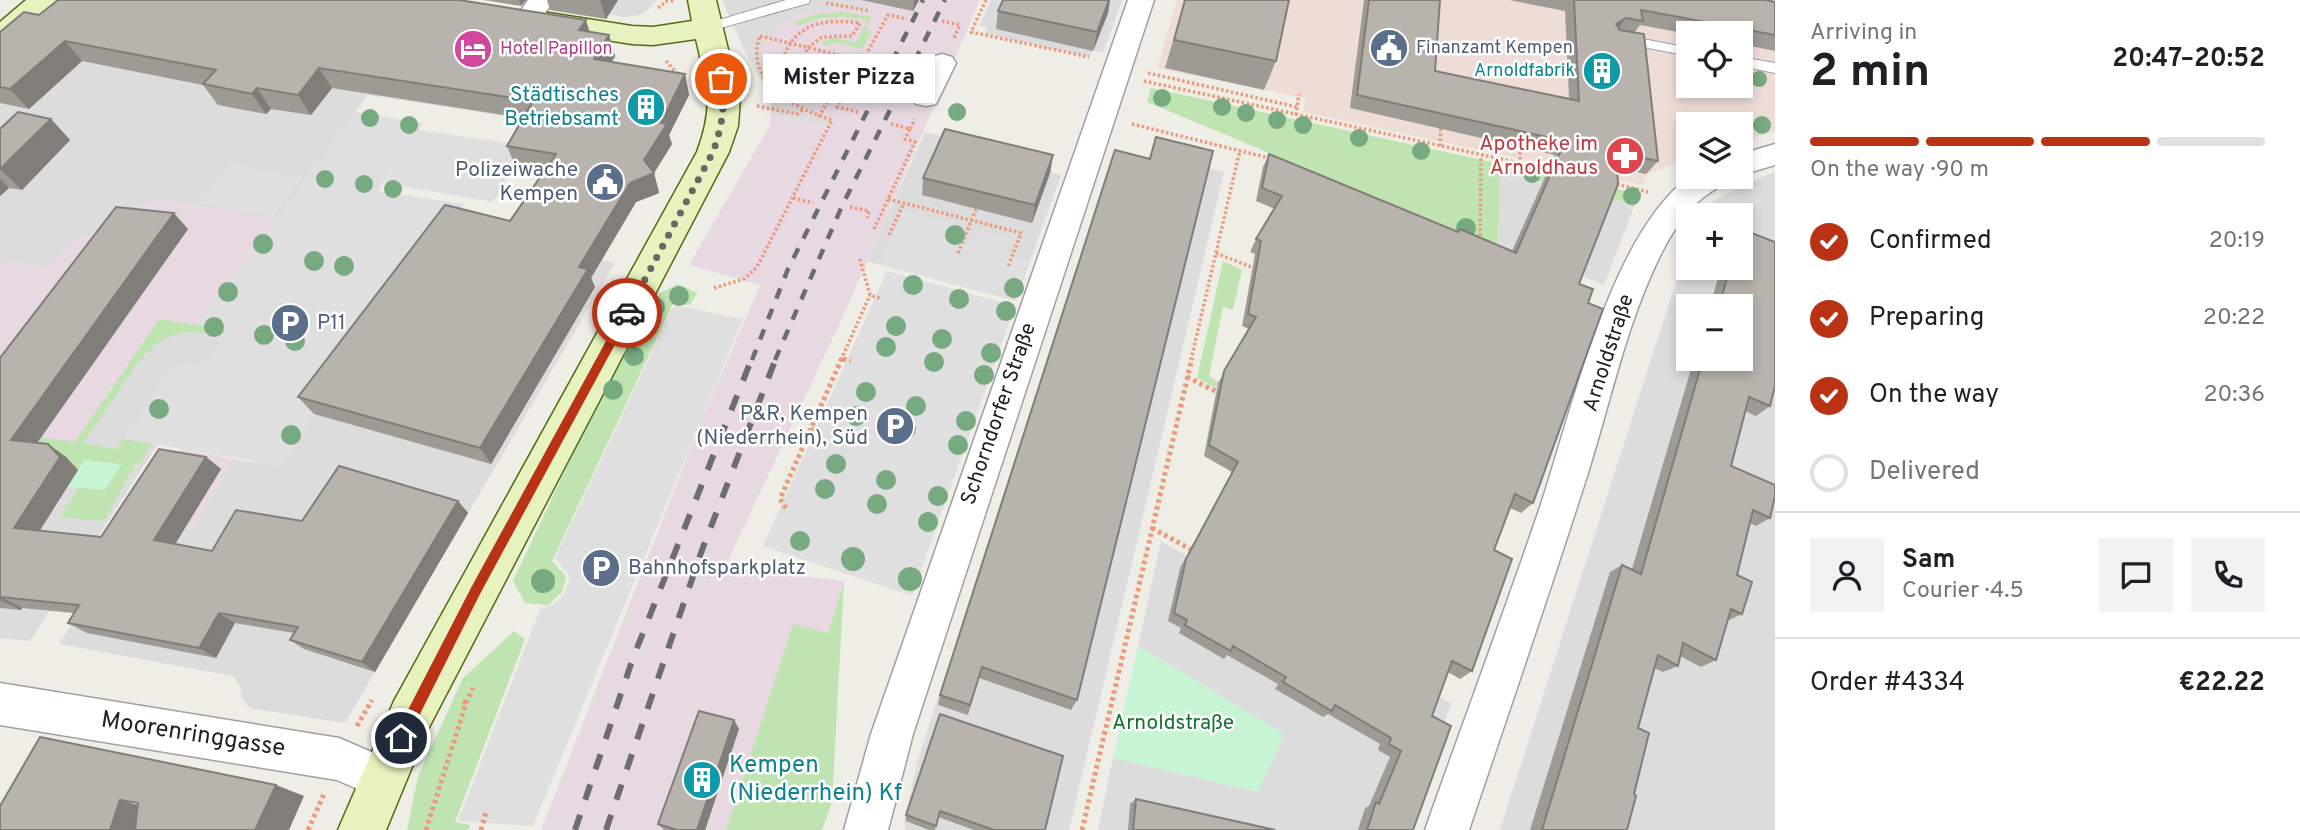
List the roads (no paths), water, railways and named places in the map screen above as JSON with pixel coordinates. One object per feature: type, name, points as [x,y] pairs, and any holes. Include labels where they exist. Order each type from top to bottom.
[{"type":"street","points":[[0,37],[43,0]]},
{"type":"street","name":"Schorndorfer Straße","points":[[866,830],[892,734],[1101,117],[1105,70],[1141,0]]},
{"type":"street","points":[[362,830],[382,778],[426,688],[713,152],[722,126],[725,99],[705,14],[653,36],[632,35],[525,11]]},
{"type":"street","points":[[926,97],[943,63]]},
{"type":"street","points":[[1753,161],[1775,154]]},
{"type":"street","name":"Arnoldstraße","points":[[1447,830],[1566,483],[1622,306],[1643,258],[1674,205],[1692,189]]},
{"type":"street","name":"Moorenringgasse","points":[[0,705],[339,759],[382,778]]},
{"type":"lane","points":[[705,14],[754,13],[769,3],[804,0]]},
{"type":"lane","points":[[1616,38],[1676,50]]},
{"type":"lane","points":[[1753,63],[1775,68]]},
{"type":"railway","points":[[752,360],[788,269],[923,0]]},
{"type":"railway","points":[[775,360],[842,206],[945,0]]},
{"type":"railway","points":[[575,830],[633,658],[752,358]]},
{"type":"railway","points":[[606,830],[702,550],[776,358]]},
{"type":"place","name":"Finanzamt Kempen","points":[[1389,48]]},
{"type":"place","name":"Hotel Papillon","points":[[473,49]]},
{"type":"place","name":"Arnoldfabrik","points":[[1602,71]]},
{"type":"place","name":"Mister Pizza","points":[[721,79]]},
{"type":"place","name":"Städtisches Betriebsamt","points":[[646,107]]},
{"type":"place","name":"Apotheke im Arnoldhaus","points":[[1625,156]]},
{"type":"place","name":"Polizeiwache Kempen","points":[[605,182]]},
{"type":"place","name":"P11","points":[[290,323]]},
{"type":"place","name":"P&R, Kempen (Niederrhein), Süd","points":[[895,426]]},
{"type":"place","name":"Bahnhofsparkplatz","points":[[601,568]]},
{"type":"place","name":"Kempen (Niederrhein) Kf","points":[[702,780]]}]
